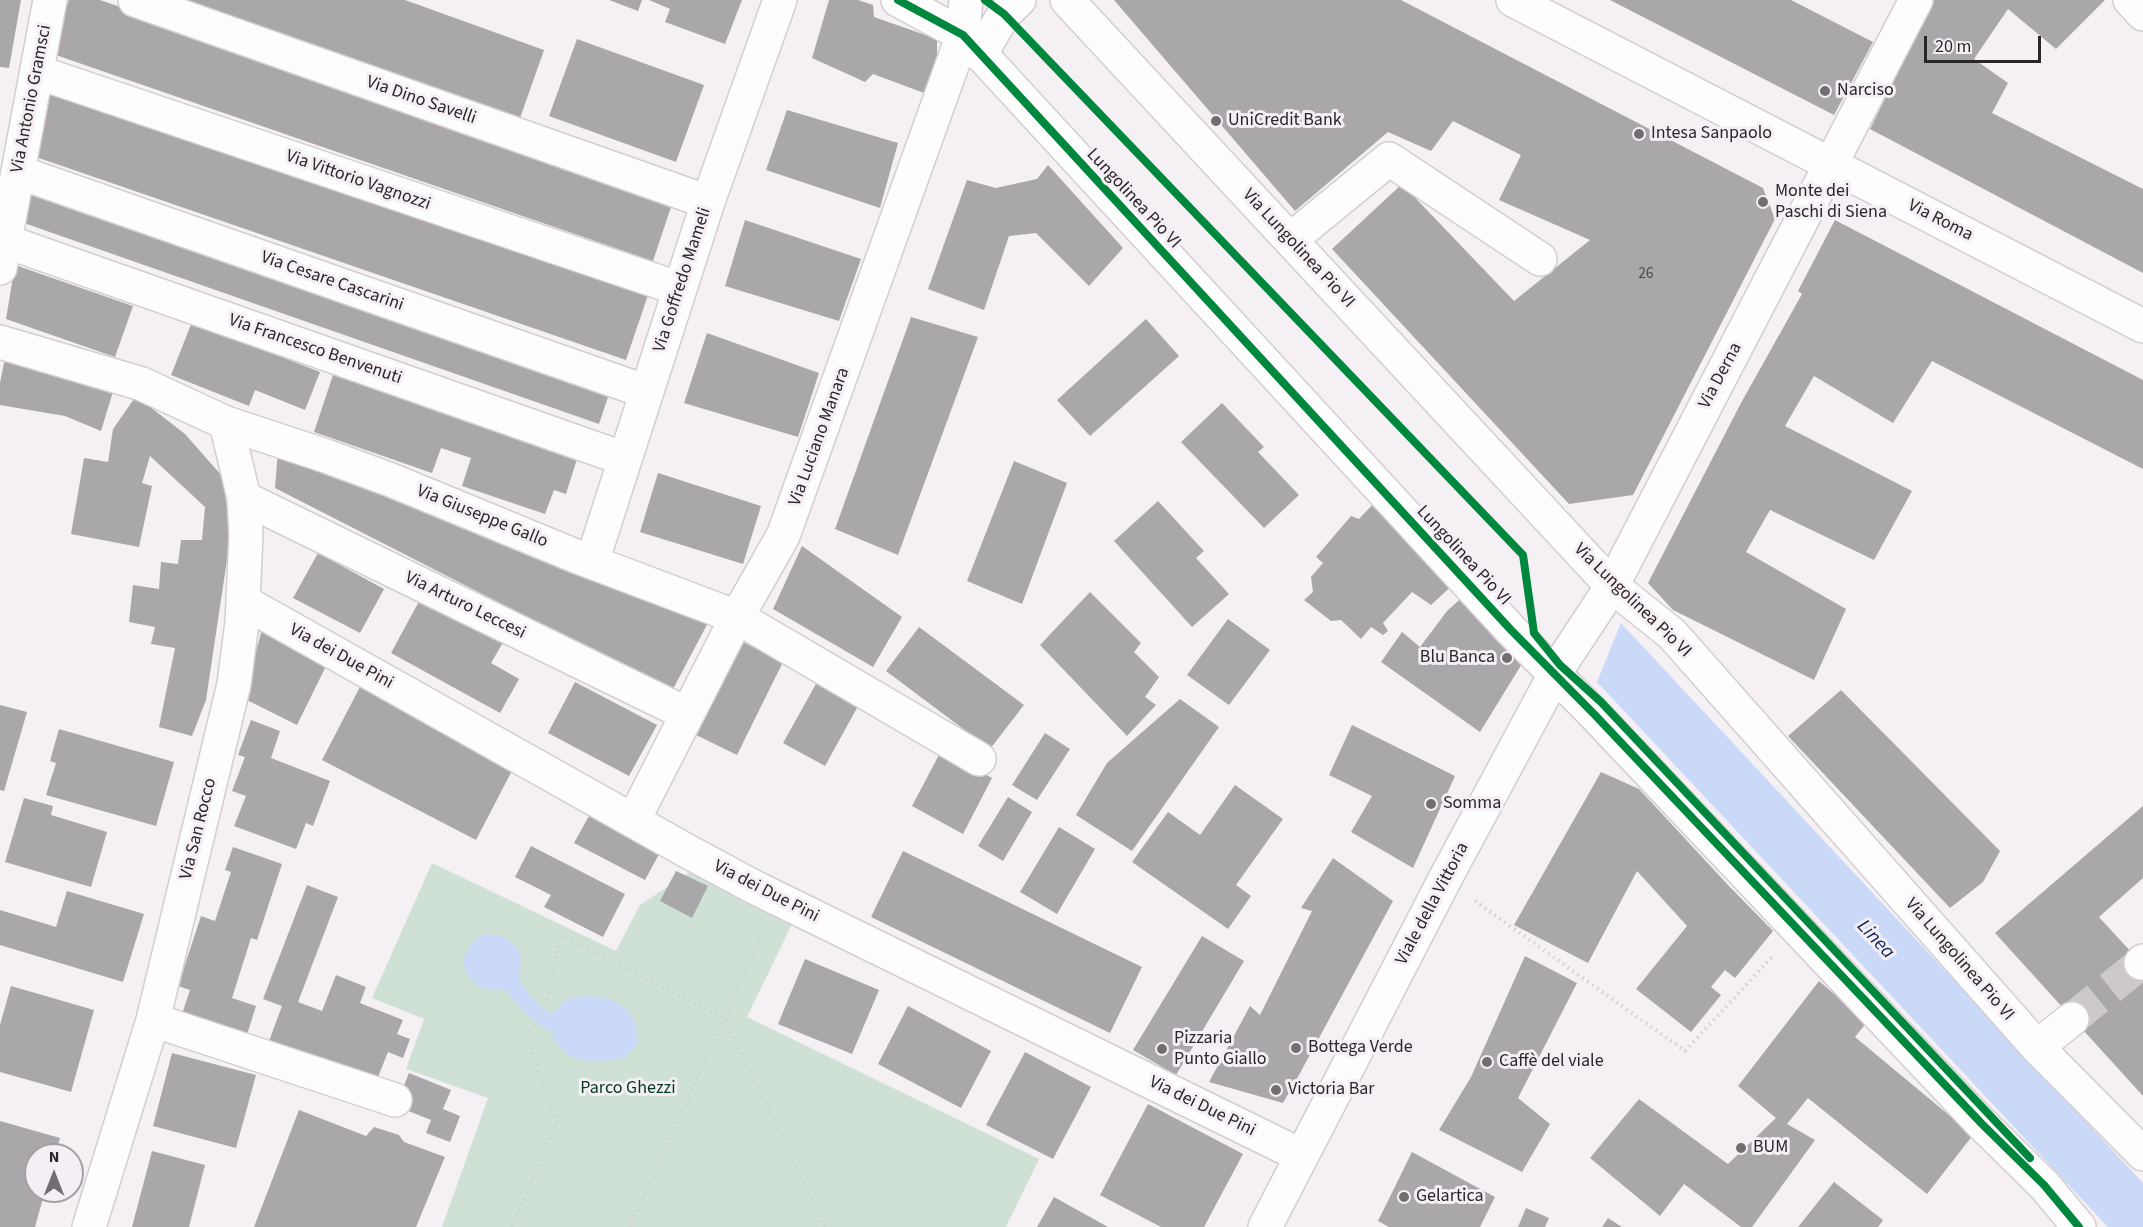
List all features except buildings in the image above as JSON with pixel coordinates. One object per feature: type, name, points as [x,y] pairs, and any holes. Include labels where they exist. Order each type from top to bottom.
[{"type":"street","name":"Via Antonio Gramsci","points":[[3,255],[50,0]]},
{"type":"street","name":"Via Dino Savelli","points":[[135,0],[708,202]]},
{"type":"street","name":"Via Goffredo Mameli","points":[[592,562],[708,202],[780,0]]},
{"type":"street","name":"Lungolinea Pio VI","points":[[898,0],[972,45],[1555,676],[1594,714],[1982,1124],[2044,1185],[2079,1227]]},
{"type":"street","points":[[966,0],[972,45]]},
{"type":"street","points":[[972,45],[1019,0]]},
{"type":"street","name":"Via Lungolinea Pio VI","points":[[1067,0],[1611,586],[1672,634],[2037,1047],[2143,1154]]},
{"type":"street","name":"Via Roma","points":[[1514,0],[1548,8],[1830,165],[2143,326]]},
{"type":"street","name":"Via Derna","points":[[1611,586],[1916,0]]},
{"type":"street","points":[[2130,0],[2143,14]]},
{"type":"street","name":"Via Luciano Manara","points":[[633,821],[737,616],[771,561],[791,517],[972,45]]},
{"type":"street","name":"Via Vittorio Vagnozzi","points":[[37,72],[680,289]]},
{"type":"street","points":[[1290,240],[1389,159],[1540,260]]},
{"type":"street","name":"Via Cesare Cascarini","points":[[18,172],[647,392]]},
{"type":"street","name":"Via Francesco Benvenuti","points":[[3,255],[625,459]]},
{"type":"street","name":"Via Giuseppe Gallo","points":[[0,342],[130,379],[226,423],[401,484],[592,562],[737,616],[979,759]]},
{"type":"street","name":"Via San Rocco","points":[[88,1227],[153,1020],[229,706],[240,642],[246,551],[244,498],[226,423]]},
{"type":"street","name":"Via Arturo Leccesi","points":[[244,498],[687,714]]},
{"type":"street","name":"Viale della Vittoria","points":[[1265,1227],[1445,879],[1560,665],[1611,586]]},
{"type":"street","name":"Via dei Due Pini","points":[[244,602],[633,821],[778,899],[1302,1156]]},
{"type":"street","points":[[2037,1047],[2072,1019]]},
{"type":"street","points":[[153,1020],[395,1100]]},
{"type":"path","points":[[1445,879],[1685,1051],[1796,930]]},
{"type":"path","points":[[630,1227],[778,899]]},
{"type":"path","points":[[512,1227],[557,1122],[528,1040],[550,991],[560,934],[724,1019],[825,1227]]},
{"type":"green space","name":"Parco Ghezzi","points":[[432,863],[616,951],[640,905],[690,872],[792,924],[747,1017],[1039,1159],[1006,1227],[442,1227],[488,1098],[406,1069],[424,1019],[372,998]]},
{"type":"water","name":"Linea","points":[[1621,623],[2143,1183],[2143,1227],[2108,1227],[1597,682]]},
{"type":"water","points":[[485,933],[504,938],[516,947],[521,960],[519,980],[543,1008],[553,1014],[563,1002],[571,998],[594,996],[610,1000],[624,1007],[634,1019],[637,1044],[626,1057],[609,1060],[582,1060],[567,1053],[554,1040],[551,1031],[520,1008],[505,989],[482,988],[474,983],[466,972],[464,959],[466,953],[469,947]]},
{"type":"tunnel","points":[[2072,1019],[2141,963]]},
{"type":"cycle path","points":[[898,0],[963,35],[1511,630],[1594,714],[1982,1124],[2044,1185],[2079,1227]]},
{"type":"cycle path","points":[[985,0],[1004,14],[1523,555],[1534,633],[1560,665],[1601,702],[2030,1158]]},
{"type":"place","name":"Narciso","points":[[1825,91]]},
{"type":"place","name":"UniCredit Bank","points":[[1216,121]]},
{"type":"place","name":"Intesa Sanpaolo","points":[[1639,134]]},
{"type":"place","name":"Monte dei Paschi di Siena","points":[[1763,202]]},
{"type":"place","name":"Blu Banca","points":[[1507,658]]},
{"type":"place","name":"Somma","points":[[1431,804]]},
{"type":"place","name":"Bottega Verde","points":[[1296,1048]]},
{"type":"place","name":"Pizzaria Punto Giallo","points":[[1162,1049]]},
{"type":"place","name":"Caffè del viale","points":[[1487,1062]]},
{"type":"place","name":"Victoria Bar","points":[[1276,1090]]},
{"type":"place","name":"BUM","points":[[1741,1148]]},
{"type":"place","name":"Gelartica","points":[[1404,1197]]}]
